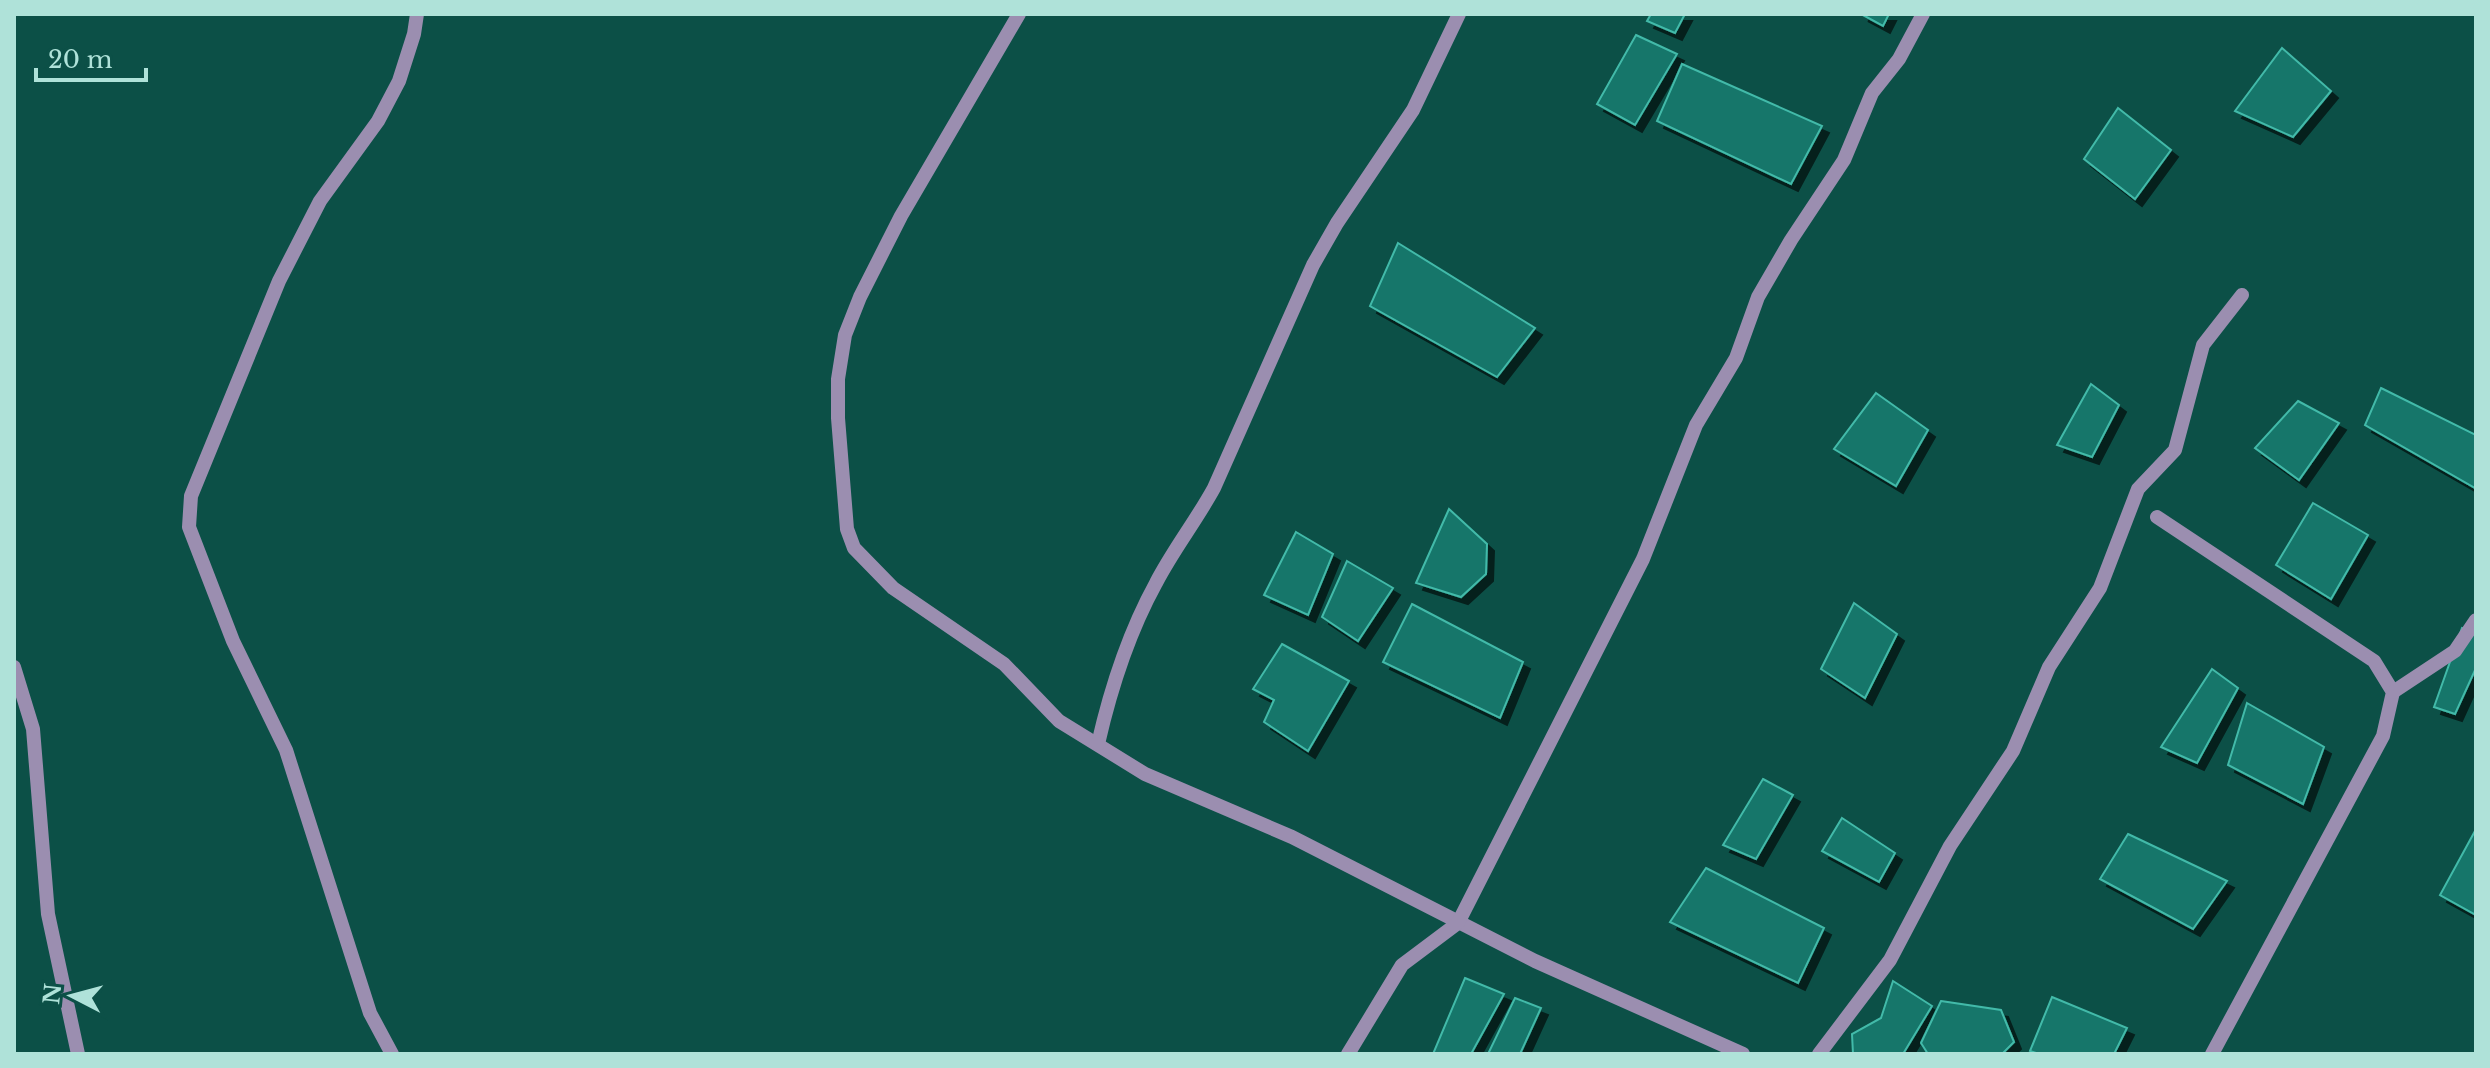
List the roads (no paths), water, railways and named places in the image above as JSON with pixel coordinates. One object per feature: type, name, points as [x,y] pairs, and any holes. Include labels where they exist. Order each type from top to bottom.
[{"type":"street","points":[[392,1054],[370,1013],[286,750],[233,641],[189,527],[191,496],[279,281],[320,201],[385,108],[399,81],[417,14]]},
{"type":"street","points":[[1019,14],[901,216],[860,297],[845,335],[838,379],[847,529],[854,548],[893,588],[1004,664],[1053,715],[1162,783],[1292,837],[1458,923],[1638,1009],[1743,1054]]},
{"type":"street","points":[[1098,744],[1110,690],[1156,581],[1197,521],[1214,488],[1313,265],[1337,223],[1413,110],[1459,14]]},
{"type":"street","points":[[1348,1054],[1402,965],[1458,923],[1643,559],[1696,425],[1736,358],[1758,297],[1844,160],[1872,93],[1899,59],[1923,14]]},
{"type":"street","points":[[1819,1054],[1890,960],[1950,846],[2013,751],[2049,667],[2100,588],[2138,489],[2175,450],[2203,345],[2242,295]]},
{"type":"street","points":[[2157,517],[2374,661],[2393,692]]},
{"type":"street","points":[[2212,1054],[2383,736],[2393,692],[2455,651],[2476,620]]},
{"type":"street","points":[[14,667],[33,729],[48,914],[78,1054]]}]
